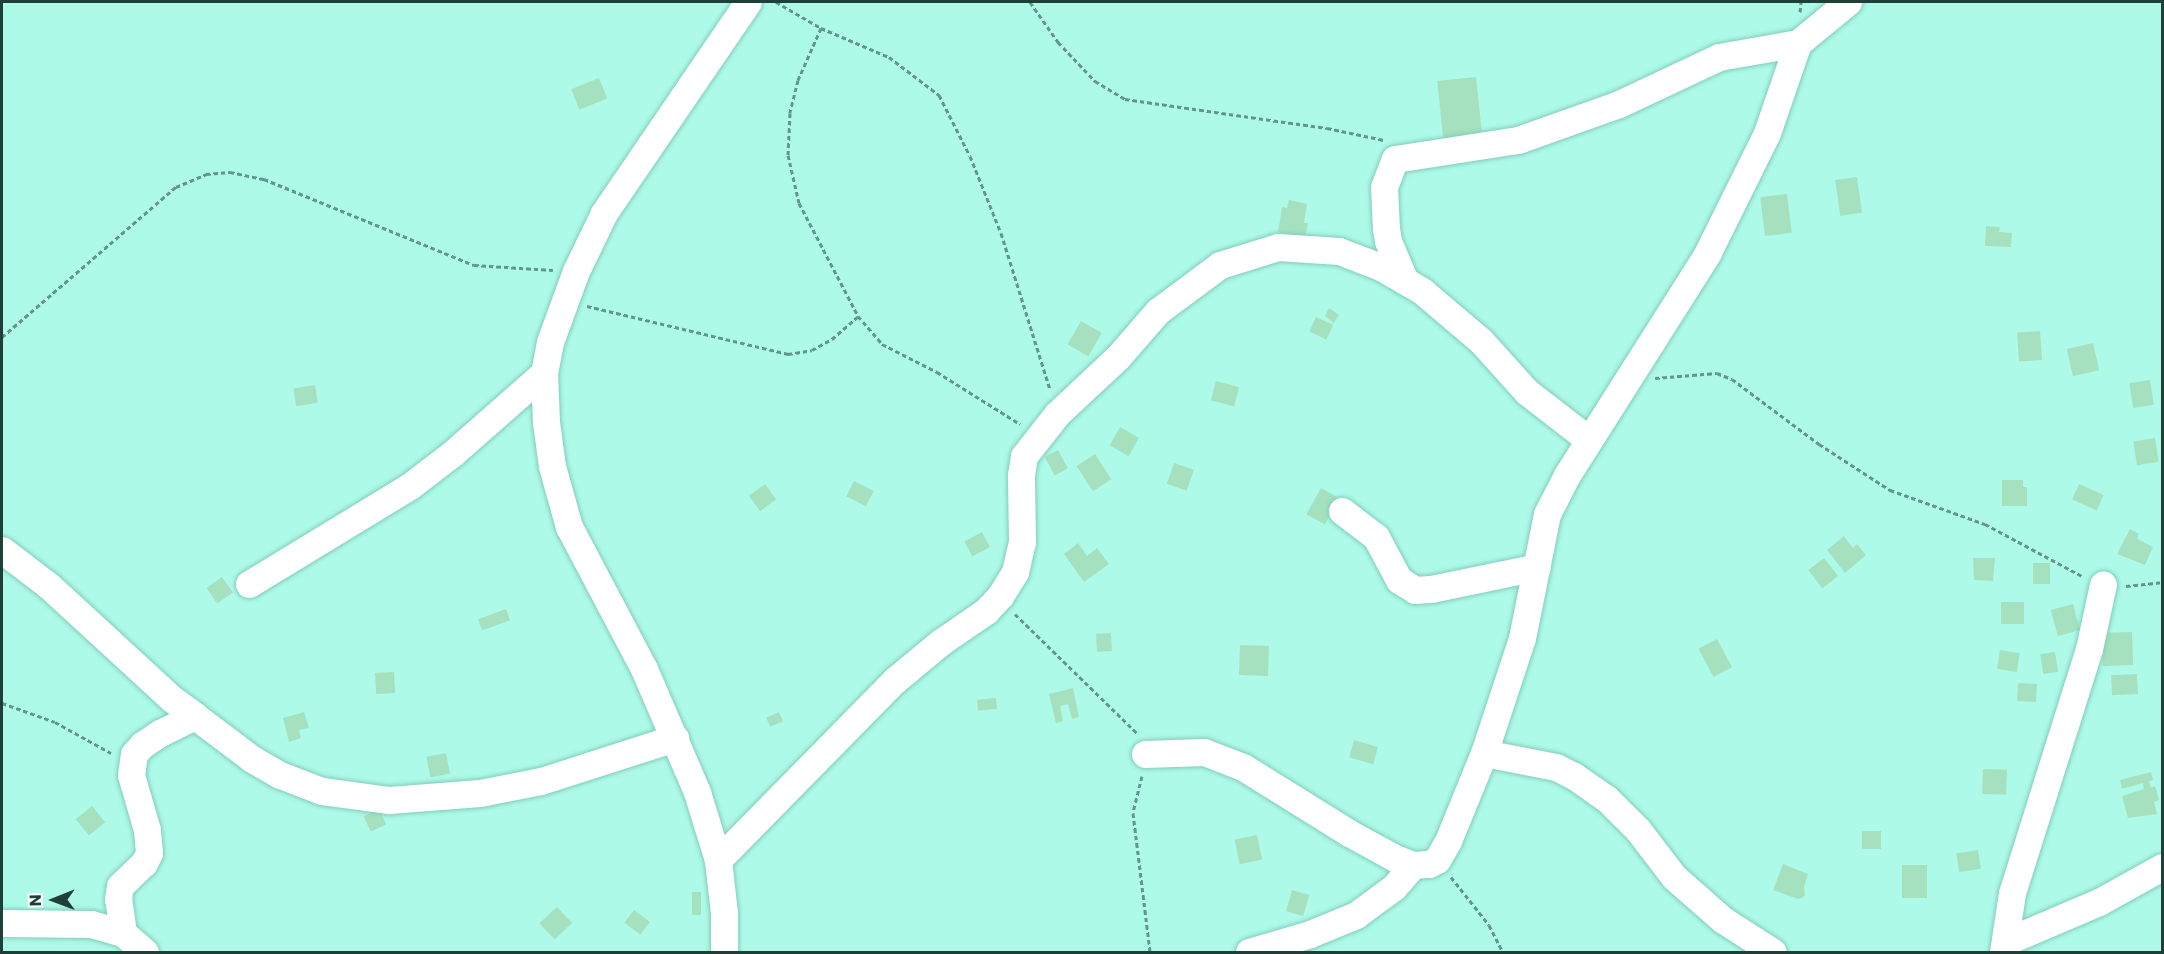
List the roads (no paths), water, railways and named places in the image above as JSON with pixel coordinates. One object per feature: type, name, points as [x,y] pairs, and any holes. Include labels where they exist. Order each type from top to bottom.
[{"type":"street","points":[[724,952],[724,913],[718,860],[697,792],[644,669],[569,527],[552,466],[546,422],[544,373],[550,342],[576,271],[604,213],[748,2]]},
{"type":"street","points":[[1405,281],[1388,241],[1386,229],[1384,187],[1395,159],[1518,140],[1619,104],[1719,57],[1798,43],[1848,2]]},
{"type":"street","points":[[1249,952],[1310,933],[1356,915],[1449,841],[1485,753],[1522,638],[1547,514],[1589,440],[1713,244],[1767,133],[1798,43]]},
{"type":"street","points":[[718,860],[806,774],[895,680],[941,642],[986,611],[1000,596],[1015,572],[1022,542],[1021,475],[1024,456],[1057,414],[1118,357],[1158,310],[1220,265],[1278,247],[1339,251],[1381,267],[1422,291],[1481,341],[1527,392],[1589,440]]},
{"type":"street","points":[[249,584],[410,486],[453,453],[544,373]]},
{"type":"street","points":[[1342,511],[1376,537],[1399,579],[1415,590],[1431,589],[1537,567]]},
{"type":"street","points":[[2,550],[48,585],[172,699],[252,759],[280,775],[322,791],[389,800],[480,794],[540,781],[675,738]]},
{"type":"street","points":[[2004,947],[2013,893],[2089,649],[2103,584]]},
{"type":"street","points":[[123,933],[118,899],[120,886],[144,863],[149,853],[147,830],[130,776],[134,754],[142,745],[195,716]]},
{"type":"street","points":[[1145,754],[1204,752],[1243,767],[1349,833],[1425,862]]},
{"type":"street","points":[[1485,753],[1556,767],[1574,776],[1606,798],[1638,830],[1674,877],[1723,920],[1773,952]]},
{"type":"street","points":[[2004,947],[2099,902],[2163,867]]},
{"type":"street","points":[[2,922],[91,924],[123,933],[145,952]]}]
